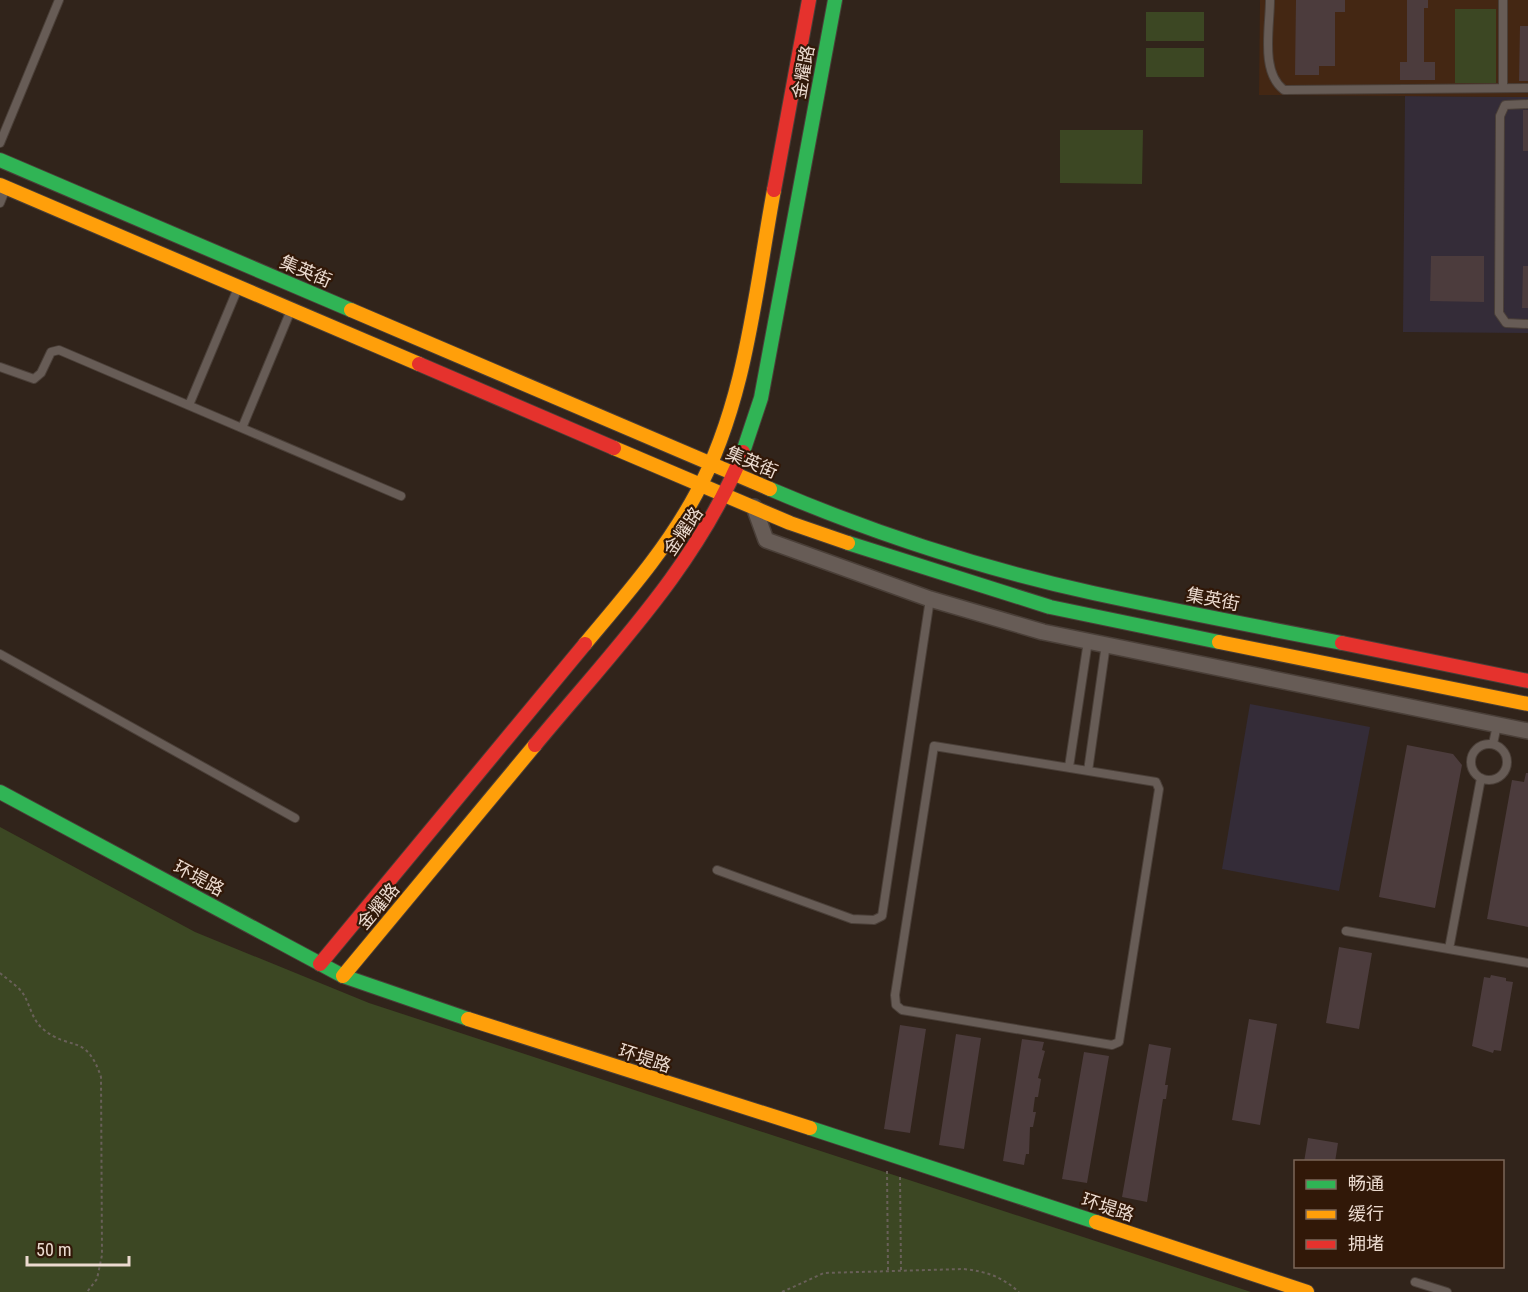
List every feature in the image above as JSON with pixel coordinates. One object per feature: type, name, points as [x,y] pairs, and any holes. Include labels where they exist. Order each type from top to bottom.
[{"type":"street","name":"金耀路","points":[[321,964],[652,563],[702,486],[729,421],[740,374],[809,0]]},
{"type":"street","name":"金耀路","points":[[343,976],[672,579],[704,535],[726,495],[753,428],[765,380],[835,0]]},
{"type":"street","name":"集英街","points":[[0,160],[712,465],[913,542],[1043,581],[1528,681]]},
{"type":"street","points":[[3,187],[702,486],[905,564],[1037,604],[1528,705]]},
{"type":"street","points":[[754,507],[766,540],[930,599],[1043,632],[1528,731]]},
{"type":"street","name":"环堤路","points":[[0,792],[343,976],[469,1022],[894,1156],[1307,1292]]},
{"type":"lane","points":[[0,143],[59,0]]},
{"type":"lane","points":[[1270,0],[1270,70],[1272,78],[1284,90],[1528,88]]},
{"type":"lane","points":[[1503,0],[1503,88]]},
{"type":"lane","points":[[1528,104],[1506,105],[1500,116],[1499,313],[1506,323],[1528,324]]},
{"type":"lane","points":[[0,203],[3,187]]},
{"type":"lane","points":[[189,405],[238,287]]},
{"type":"lane","points":[[242,428],[291,309]]},
{"type":"lane","points":[[0,367],[34,379],[41,373],[51,352],[59,350],[402,495]]},
{"type":"lane","points":[[717,870],[852,919],[874,920],[882,916],[930,599]]},
{"type":"lane","points":[[1069,767],[1088,641]]},
{"type":"lane","points":[[1088,771],[1106,644]]},
{"type":"lane","points":[[0,654],[296,818]]},
{"type":"lane","points":[[1492,744],[1497,725]]},
{"type":"lane","points":[[1492,744],[1498,746],[1506,756],[1506,768],[1499,778],[1481,778],[1472,769],[1472,756],[1480,746],[1492,744]]},
{"type":"lane","points":[[934,746],[1069,767],[1156,782],[1159,789],[1119,1042],[1112,1045],[902,1010],[896,1005],[895,995],[934,746]]},
{"type":"lane","points":[[1449,949],[1481,778]]},
{"type":"lane","points":[[1346,932],[1528,963]]},
{"type":"lane","points":[[1415,1282],[1447,1292]]},
{"type":"path","points":[[0,973],[21,992],[37,1024],[45,1031],[87,1049],[94,1058],[101,1077],[102,1255],[97,1279],[87,1292]]},
{"type":"path","points":[[894,1156],[901,1270]]},
{"type":"path","points":[[888,1270],[894,1156]]},
{"type":"path","points":[[782,1292],[824,1273],[982,1270],[1001,1278],[1019,1292]]},
{"type":"shaded area","points":[[1260,0],[1528,0],[1528,97],[1259,95]]},
{"type":"shaded area","points":[[1405,96],[1528,97],[1528,333],[1403,332]]},
{"type":"shaded area","points":[[1250,704],[1370,727],[1339,891],[1222,869]]},
{"type":"green space","points":[[1455,9],[1496,9],[1496,83],[1455,83]]},
{"type":"green space","points":[[1146,12],[1204,12],[1204,41],[1146,41]]},
{"type":"green space","points":[[1146,48],[1204,48],[1204,77],[1146,77]]},
{"type":"green space","points":[[1060,130],[1143,130],[1142,184],[1060,183]]},
{"type":"green space","points":[[0,827],[195,932],[369,1003],[1251,1292],[0,1292]]},
{"type":"building","points":[[1296,0],[1345,0],[1345,12],[1335,12],[1335,66],[1319,66],[1319,75],[1295,75]]},
{"type":"building","points":[[1407,0],[1428,0],[1428,8],[1424,8],[1424,62],[1435,62],[1435,80],[1400,80],[1400,62],[1407,62]]},
{"type":"building","points":[[1520,26],[1528,26],[1528,81],[1519,81]]},
{"type":"building","points":[[1523,110],[1528,110],[1528,151],[1523,151]]},
{"type":"building","points":[[1431,256],[1484,256],[1484,302],[1430,301]]},
{"type":"building","points":[[1523,266],[1528,266],[1528,308],[1522,308]]},
{"type":"building","points":[[1407,745],[1453,754],[1462,765],[1435,908],[1379,897]]},
{"type":"building","points":[[1526,773],[1528,773],[1528,927],[1487,919],[1512,780],[1524,782]]},
{"type":"building","points":[[1339,947],[1372,953],[1359,1029],[1326,1023]]},
{"type":"building","points":[[1491,975],[1513,982],[1501,1051],[1494,1050],[1493,1053],[1472,1046],[1484,977],[1490,978]]},
{"type":"building","points":[[1249,1019],[1277,1024],[1260,1125],[1232,1120]]},
{"type":"building","points":[[900,1025],[926,1029],[910,1133],[884,1129]]},
{"type":"building","points":[[956,1034],[981,1038],[964,1149],[939,1145]]},
{"type":"building","points":[[1022,1039],[1044,1042],[1042,1050],[1045,1051],[1038,1078],[1041,1079],[1038,1097],[1035,1097],[1033,1112],[1036,1112],[1033,1127],[1030,1127],[1029,1154],[1026,1154],[1024,1165],[1003,1161]]},
{"type":"building","points":[[1149,1044],[1171,1048],[1165,1085],[1168,1085],[1166,1099],[1163,1099],[1147,1202],[1122,1197]]},
{"type":"building","points":[[1084,1052],[1109,1056],[1087,1183],[1062,1179]]},
{"type":"building","points":[[1308,1138],[1338,1143],[1335,1160],[1304,1160]]},
{"type":"traffic: fast","points":[[743,452],[761,398],[835,0]]},
{"type":"traffic: fast","points":[[0,160],[351,310]]},
{"type":"traffic: fast","points":[[770,489],[889,535],[1011,573],[1124,600],[1342,643]]},
{"type":"traffic: fast","points":[[848,543],[1050,607],[1219,642]]},
{"type":"traffic: fast","points":[[0,792],[343,976],[468,1019]]},
{"type":"traffic: fast","points":[[810,1128],[1096,1222]]},
{"type":"traffic: slow","points":[[0,185],[419,364]]},
{"type":"traffic: slow","points":[[585,644],[672,534],[696,494],[713,459],[727,422],[747,346],[774,190]]},
{"type":"traffic: slow","points":[[351,310],[770,489]]},
{"type":"traffic: slow","points":[[614,448],[790,523],[848,543]]},
{"type":"traffic: slow","points":[[1219,642],[1528,704]]},
{"type":"traffic: slow","points":[[343,976],[535,745]]},
{"type":"traffic: slow","points":[[468,1019],[810,1128]]},
{"type":"traffic: slow","points":[[1096,1222],[1307,1292]]},
{"type":"traffic: jam","points":[[774,190],[809,0]]},
{"type":"traffic: jam","points":[[419,364],[614,448]]},
{"type":"traffic: jam","points":[[535,745],[622,642],[677,570],[702,533],[743,452]]},
{"type":"traffic: jam","points":[[1342,643],[1528,681]]},
{"type":"traffic: jam","points":[[320,964],[585,644]]}]
